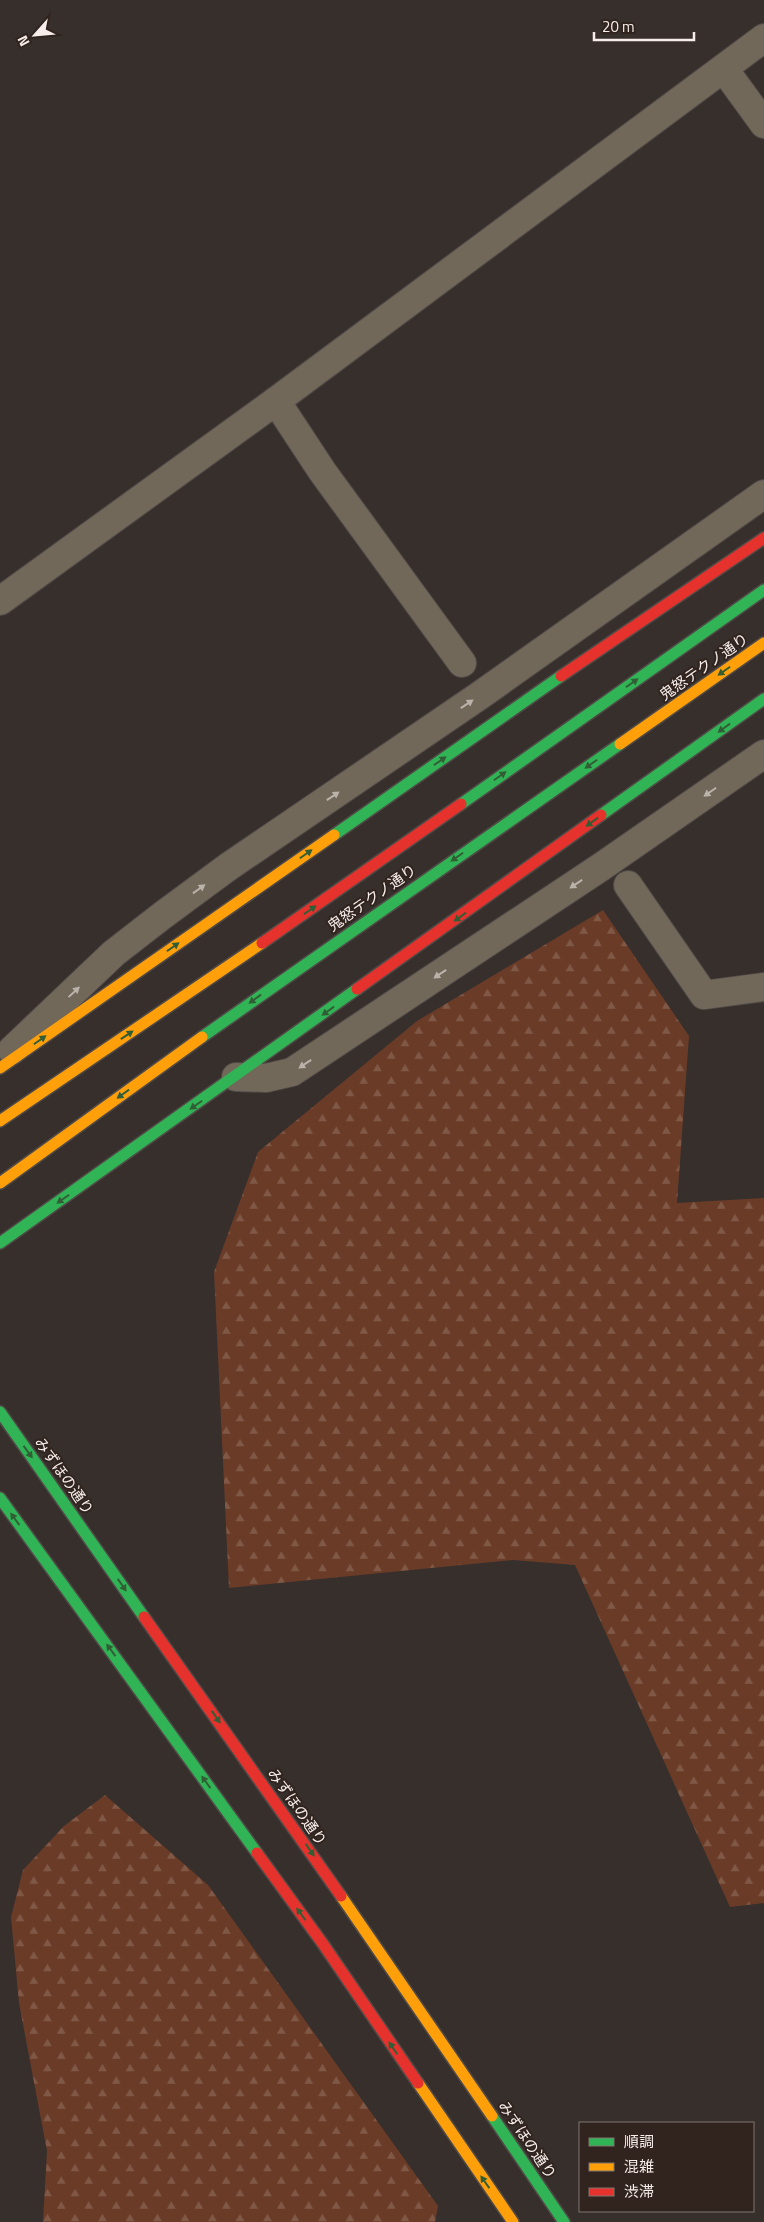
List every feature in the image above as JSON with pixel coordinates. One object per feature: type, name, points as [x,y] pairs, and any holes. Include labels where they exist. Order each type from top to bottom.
[{"type":"main road","points":[[0,1068],[639,622],[764,538]]},
{"type":"main road","name":"鬼怒テクノ通り","points":[[0,1121],[270,938],[764,590]]},
{"type":"main road","name":"鬼怒テクノ通り","points":[[0,1183],[294,971],[764,644]]},
{"type":"main road","points":[[0,1243],[236,1077],[764,699]]},
{"type":"main road","name":"みずほの通り","points":[[0,1412],[357,1918],[564,2222]]},
{"type":"main road","points":[[0,1498],[322,1944],[513,2222]]},
{"type":"street","points":[[0,601],[276,401],[764,38]]},
{"type":"street","points":[[724,69],[764,124]]},
{"type":"street","points":[[276,401],[322,471],[462,663]]},
{"type":"street","points":[[0,1061],[114,953],[163,915],[228,867],[479,696],[764,494]]},
{"type":"street","points":[[236,1077],[266,1078],[292,1072],[601,868],[764,754]]},
{"type":"street","points":[[628,885],[704,994],[764,987]]},
{"type":"green space","points":[[603,910],[689,1036],[677,1203],[764,1198],[764,1903],[730,1907],[575,1565],[513,1560],[229,1588],[214,1272],[258,1152],[417,1021]]},
{"type":"green space","points":[[105,1795],[208,1885],[438,2206],[435,2222],[43,2222],[47,2151],[19,2003],[11,1917],[23,1870],[64,1826]]},
{"type":"traffic: fast","points":[[461,804],[764,590]]},
{"type":"traffic: fast","points":[[334,835],[561,676]]},
{"type":"traffic: fast","points":[[601,815],[764,699]]},
{"type":"traffic: fast","points":[[202,1037],[620,744]]},
{"type":"traffic: fast","points":[[0,1243],[357,989]]},
{"type":"traffic: fast","points":[[0,1412],[144,1617]]},
{"type":"traffic: fast","points":[[0,1498],[257,1853]]},
{"type":"traffic: fast","points":[[492,2116],[564,2222]]},
{"type":"traffic: slow","points":[[620,744],[764,643]]},
{"type":"traffic: slow","points":[[0,1068],[334,835]]},
{"type":"traffic: slow","points":[[0,1121],[262,943]]},
{"type":"traffic: slow","points":[[0,1183],[202,1037]]},
{"type":"traffic: slow","points":[[341,1896],[492,2116]]},
{"type":"traffic: slow","points":[[418,2083],[513,2222]]},
{"type":"traffic: jam","points":[[561,676],[764,538]]},
{"type":"traffic: jam","points":[[262,943],[461,804]]},
{"type":"traffic: jam","points":[[357,989],[601,815]]},
{"type":"traffic: jam","points":[[144,1617],[341,1896]]},
{"type":"traffic: jam","points":[[257,1853],[323,1944],[418,2083]]}]
